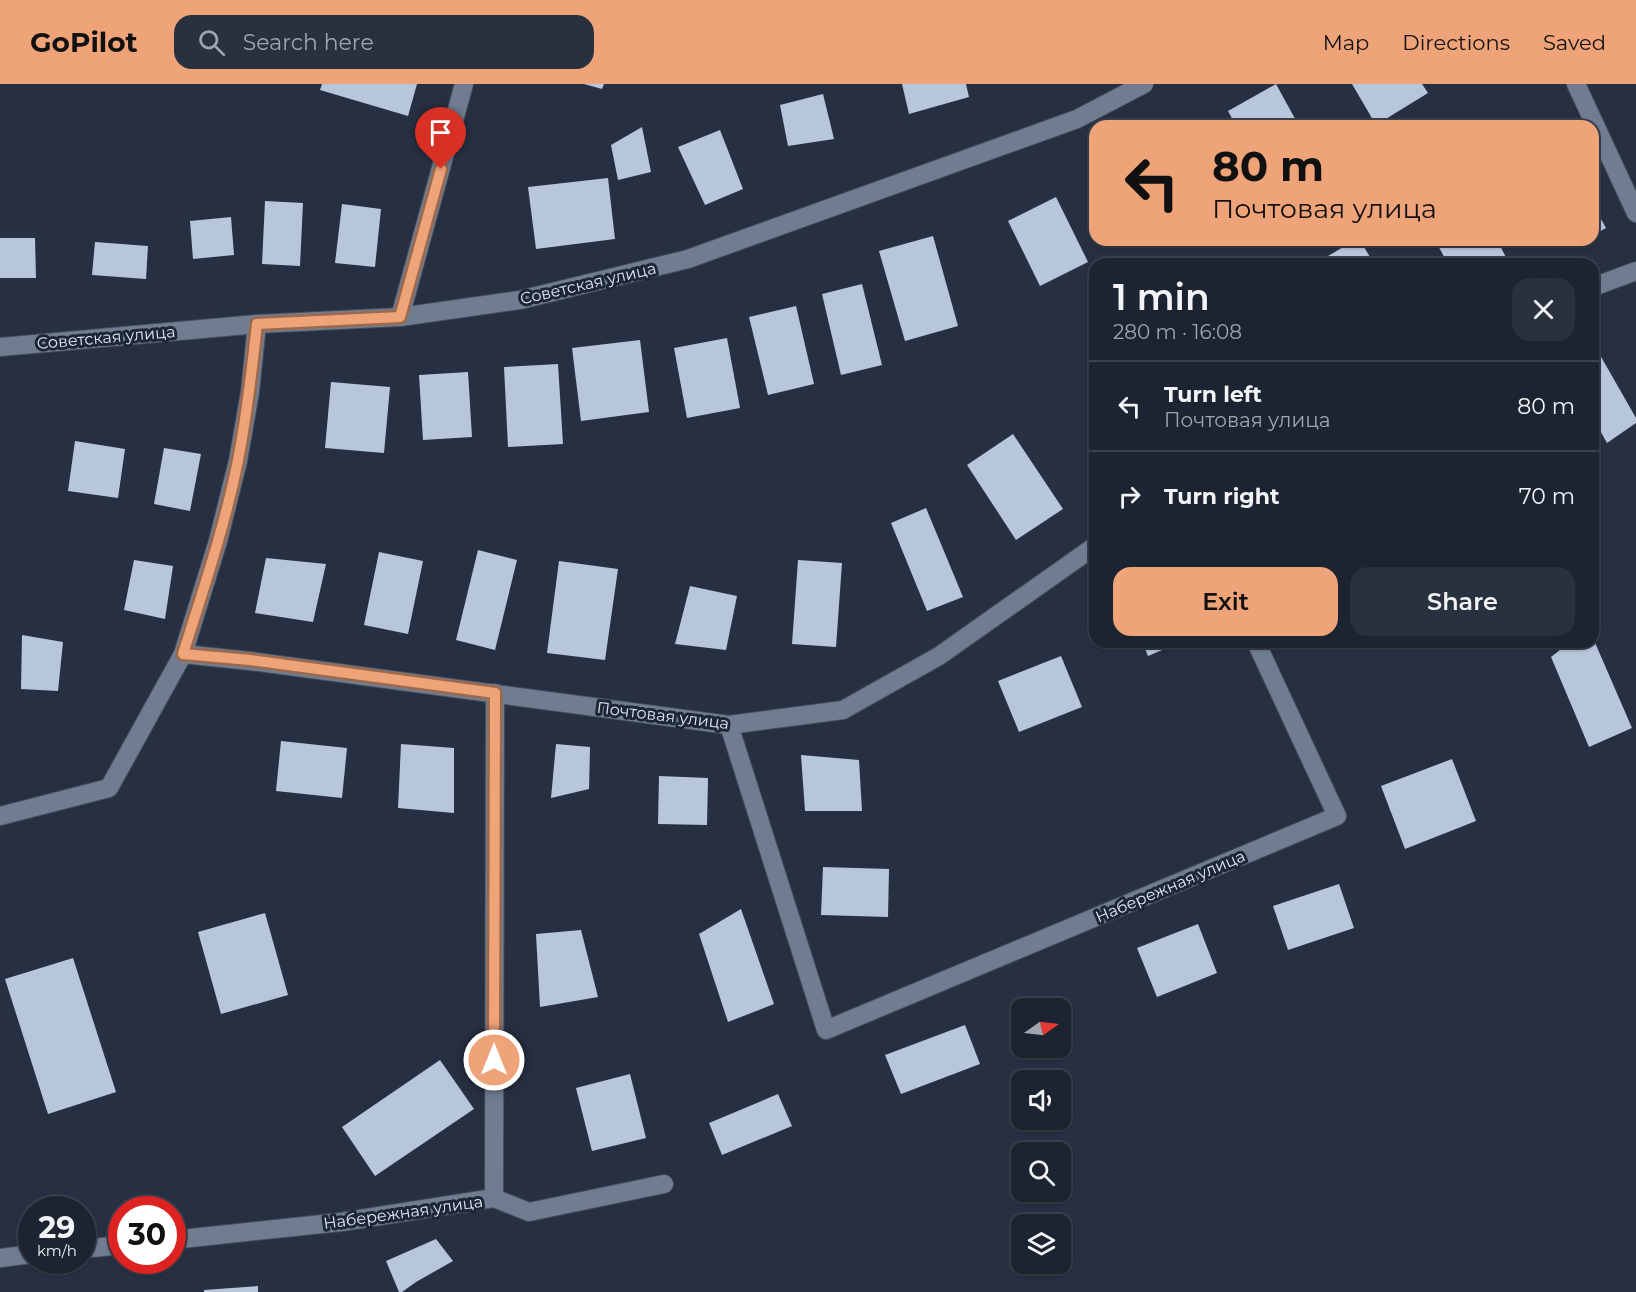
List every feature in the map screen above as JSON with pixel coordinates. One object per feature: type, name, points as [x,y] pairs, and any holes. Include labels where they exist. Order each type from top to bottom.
[{"type":"street","points":[[400,317],[464,84]]},
{"type":"street","name":"Советская улица","points":[[0,347],[257,324],[400,317],[520,300],[688,260],[1077,119],[1144,84]]},
{"type":"street","points":[[1576,84],[1593,120]]},
{"type":"street","points":[[1599,133],[1636,213]]},
{"type":"street","points":[[1599,285],[1636,271]]},
{"type":"street","points":[[0,816],[109,788],[183,654],[218,540],[238,461],[250,392],[257,324]]},
{"type":"street","name":"Почтовая улица","points":[[183,654],[250,660],[729,725],[843,710],[939,656],[1089,550]]},
{"type":"street","name":"Набережная улица","points":[[729,725],[826,1030],[1337,816],[1259,648]]},
{"type":"street","points":[[494,1198],[495,693]]},
{"type":"street","name":"Набережная улица","points":[[186,1238],[340,1222],[494,1198],[529,1212],[664,1184]]},
{"type":"street","points":[[0,1258],[18,1256]]},
{"type":"building","points":[[322,84],[417,84],[408,116],[320,90]]},
{"type":"building","points":[[584,84],[604,84],[602,89]]},
{"type":"building","points":[[902,84],[966,84],[969,97],[909,114]]},
{"type":"building","points":[[1276,84],[1296,120],[1233,120],[1228,111]]},
{"type":"building","points":[[1352,84],[1422,84],[1428,93],[1384,120],[1373,120]]},
{"type":"building","points":[[823,94],[834,139],[788,146],[780,105]]},
{"type":"building","points":[[642,127],[651,172],[618,180],[611,145]]},
{"type":"building","points":[[720,130],[743,189],[705,205],[678,147]]},
{"type":"building","points":[[608,178],[615,239],[536,249],[528,187]]},
{"type":"building","points":[[1056,197],[1088,262],[1040,286],[1008,221]]},
{"type":"building","points":[[265,201],[303,203],[300,266],[262,264]]},
{"type":"building","points":[[342,204],[381,209],[375,267],[335,263]]},
{"type":"building","points":[[1599,216],[1606,228],[1599,232]]},
{"type":"building","points":[[231,217],[234,255],[193,259],[190,221]]},
{"type":"building","points":[[933,236],[958,326],[905,341],[879,251]]},
{"type":"building","points":[[0,238],[35,238],[36,278],[0,278]]},
{"type":"building","points":[[95,242],[148,246],[146,279],[92,275]]},
{"type":"building","points":[[1345,246],[1364,246],[1370,258],[1325,258]]},
{"type":"building","points":[[1438,246],[1500,246],[1506,258],[1445,258]]},
{"type":"building","points":[[862,284],[882,365],[841,375],[822,294]]},
{"type":"building","points":[[796,306],[814,384],[768,395],[749,317]]},
{"type":"building","points":[[727,338],[740,408],[687,418],[674,348]]},
{"type":"building","points":[[640,340],[649,412],[581,421],[572,348]]},
{"type":"building","points":[[1599,353],[1636,418],[1636,423],[1607,443],[1599,429]]},
{"type":"building","points":[[558,364],[563,444],[508,447],[504,367]]},
{"type":"building","points":[[468,372],[472,437],[423,440],[419,375]]},
{"type":"building","points":[[331,382],[390,387],[384,453],[325,448]]},
{"type":"building","points":[[1013,434],[1063,509],[1016,540],[967,465]]},
{"type":"building","points":[[75,441],[125,449],[118,498],[68,491]]},
{"type":"building","points":[[164,448],[201,454],[190,511],[154,504]]},
{"type":"building","points":[[926,508],[963,597],[927,611],[891,523]]},
{"type":"building","points":[[478,550],[517,560],[495,650],[456,640]]},
{"type":"building","points":[[379,552],[423,561],[408,634],[364,625]]},
{"type":"building","points":[[266,558],[326,564],[313,622],[255,613]]},
{"type":"building","points":[[134,560],[173,566],[165,619],[124,610]]},
{"type":"building","points":[[798,560],[842,563],[836,647],[792,644]]},
{"type":"building","points":[[559,561],[618,569],[605,660],[547,653]]},
{"type":"building","points":[[690,586],[737,596],[726,650],[675,644]]},
{"type":"building","points":[[22,635],[63,642],[58,691],[21,689]]},
{"type":"building","points":[[1145,648],[1167,648],[1148,656]]},
{"type":"building","points":[[1562,648],[1597,648],[1632,728],[1589,747],[1551,657]]},
{"type":"building","points":[[1061,656],[1082,707],[1019,732],[998,681]]},
{"type":"building","points":[[281,741],[347,748],[342,798],[276,791]]},
{"type":"building","points":[[401,744],[454,748],[454,813],[398,808]]},
{"type":"building","points":[[556,744],[590,747],[589,789],[551,798]]},
{"type":"building","points":[[801,755],[859,760],[862,811],[805,811]]},
{"type":"building","points":[[1452,759],[1476,821],[1405,849],[1381,786]]},
{"type":"building","points":[[659,776],[708,778],[707,825],[658,824]]},
{"type":"building","points":[[823,867],[889,869],[888,917],[821,915]]},
{"type":"building","points":[[1339,884],[1354,928],[1288,950],[1273,906]]},
{"type":"building","points":[[741,909],[774,1004],[728,1022],[699,934]]},
{"type":"building","points":[[265,913],[288,995],[221,1014],[198,932]]},
{"type":"building","points":[[1198,924],[1217,973],[1157,997],[1137,948]]},
{"type":"building","points":[[581,930],[598,997],[540,1007],[536,934]]},
{"type":"building","points":[[73,958],[116,1092],[48,1114],[5,979]]},
{"type":"building","points":[[965,1025],[980,1064],[901,1094],[885,1055]]},
{"type":"building","points":[[440,1060],[474,1109],[375,1176],[342,1127]]},
{"type":"building","points":[[630,1074],[646,1138],[592,1151],[576,1088]]},
{"type":"building","points":[[778,1094],[792,1126],[722,1155],[709,1123]]},
{"type":"building","points":[[436,1239],[453,1261],[399,1292],[386,1261]]},
{"type":"building","points":[[258,1286],[258,1292],[204,1292],[204,1290]]},
{"type":"route","points":[[441,169],[400,317],[257,324],[250,392],[238,461],[218,540],[183,654],[250,660],[495,693],[494,1060]]}]
